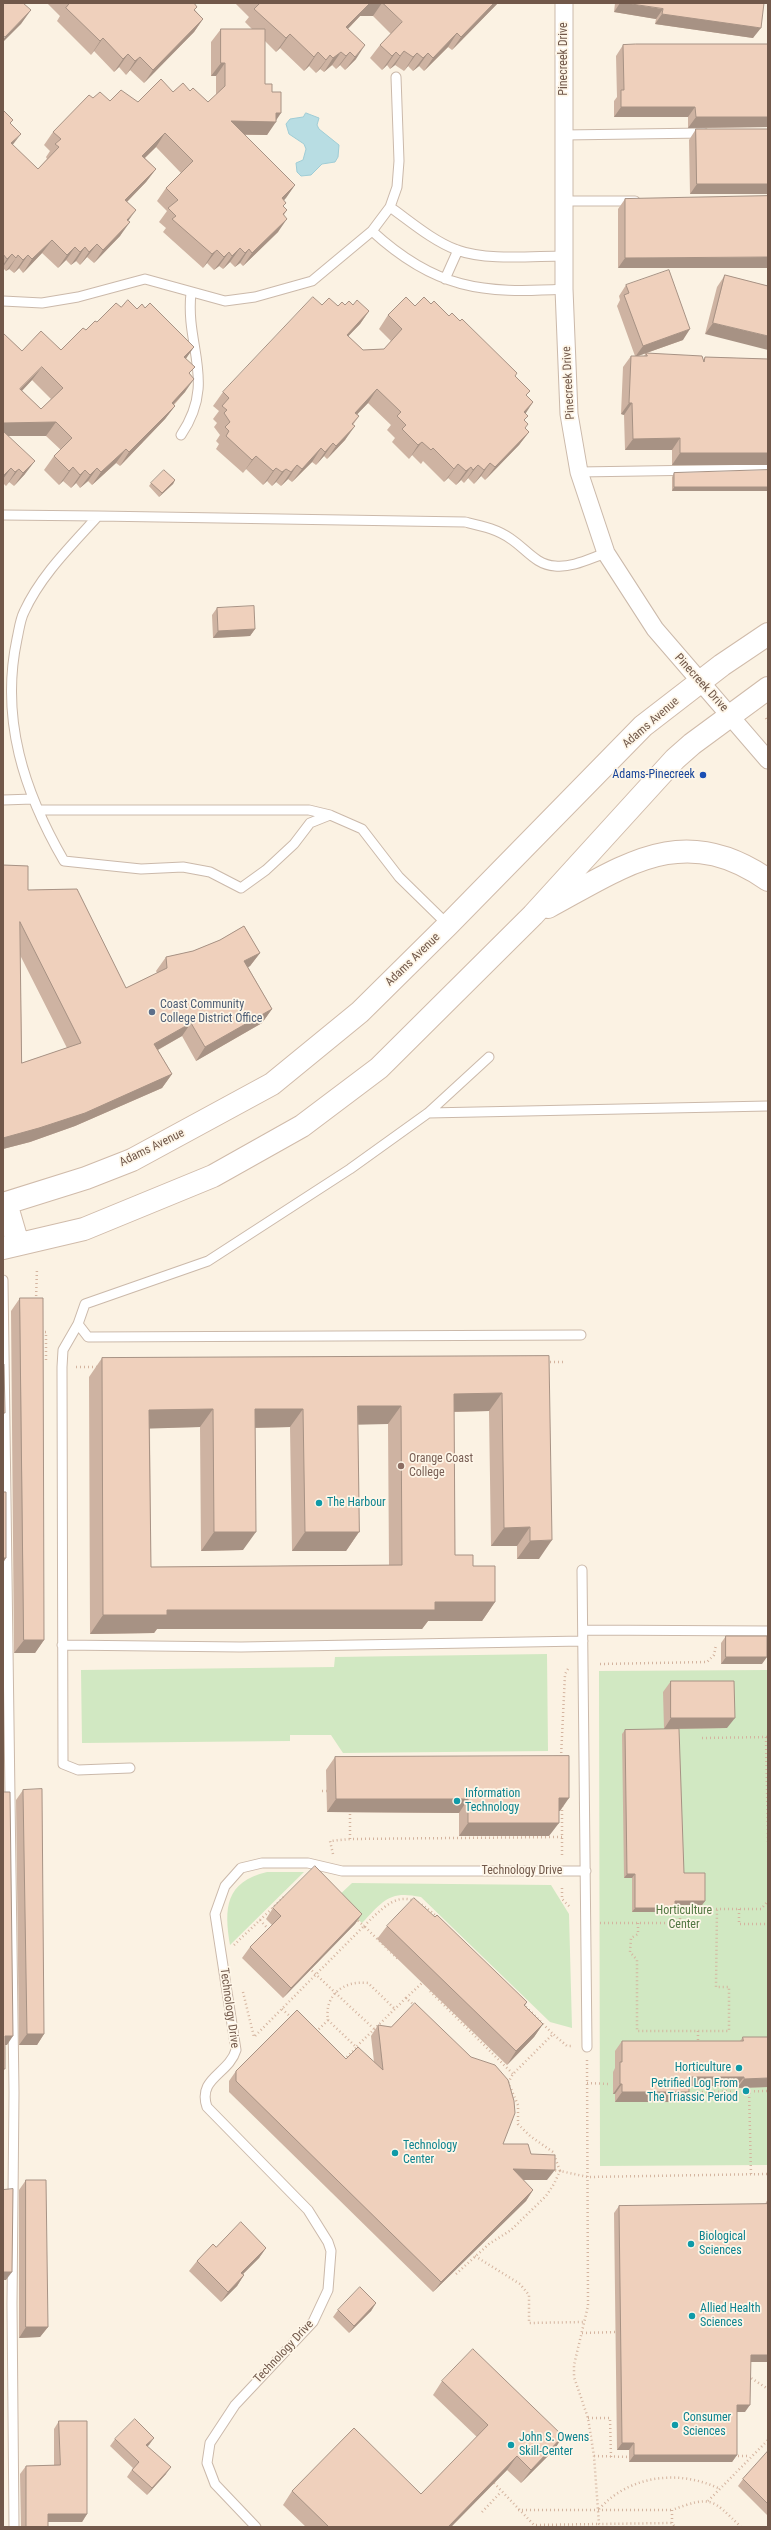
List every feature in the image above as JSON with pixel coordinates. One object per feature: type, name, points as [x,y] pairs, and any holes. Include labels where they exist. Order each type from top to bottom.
[{"type":"main road","name":"Adams Avenue","points":[[5,1204],[86,1178],[132,1160],[272,1084],[360,1012],[448,925],[643,726],[699,682],[768,634]]},
{"type":"main road","points":[[5,1204],[10,1246],[84,1228],[213,1176],[302,1126],[379,1068],[533,915],[675,759],[768,688]]},
{"type":"main road","points":[[533,915],[626,865],[668,852],[690,850],[711,854],[746,864],[768,880]]},
{"type":"street","name":"Pinecreek Drive","points":[[564,3],[564,289],[569,414],[579,472],[606,553],[655,629],[699,682],[768,760]]},
{"type":"lane","points":[[3,301],[42,303],[78,297],[145,279],[191,293],[225,301],[262,295],[312,281],[372,231],[390,207],[397,187],[399,161],[396,77]]},
{"type":"lane","points":[[564,135],[713,133]]},
{"type":"lane","points":[[564,201],[642,201]]},
{"type":"lane","points":[[390,207],[439,242],[458,250],[483,255],[564,256]]},
{"type":"lane","points":[[372,231],[395,252],[418,267],[445,280],[479,288],[517,292],[564,289]]},
{"type":"lane","points":[[445,280],[458,250]]},
{"type":"lane","points":[[181,435],[192,418],[198,393],[195,338],[189,315],[191,293]]},
{"type":"lane","points":[[579,472],[768,469]]},
{"type":"lane","points":[[3,515],[465,522],[495,529],[512,539],[536,560],[556,566],[581,562],[606,553]]},
{"type":"lane","points":[[98,516],[46,575],[24,613],[14,651],[9,686],[11,722],[16,757],[38,810],[64,861],[141,869],[190,868],[210,872],[241,888],[266,870],[294,844],[310,823],[330,815]]},
{"type":"lane","points":[[3,800],[33,799]]},
{"type":"lane","points":[[38,810],[309,810],[330,815],[362,829],[399,878],[448,925]]},
{"type":"lane","points":[[130,1768],[78,1770],[63,1764],[62,1367],[63,1350],[78,1324],[84,1304],[208,1261],[350,1169],[428,1113],[489,1057]]},
{"type":"lane","points":[[428,1113],[768,1106]]},
{"type":"lane","points":[[3,1280],[5,1650],[14,2085],[8,2304],[14,2527]]},
{"type":"lane","points":[[78,1324],[88,1337],[581,1335]]},
{"type":"lane","points":[[582,1570],[587,2047]]},
{"type":"lane","points":[[583,1630],[768,1631]]},
{"type":"lane","points":[[62,1645],[241,1647],[583,1641]]},
{"type":"lane","name":"Technology Drive","points":[[256,2527],[215,2484],[207,2463],[210,2443],[235,2405],[313,2322],[328,2290],[332,2251],[308,2210],[207,2107],[204,2091],[234,2058],[236,2050],[215,1914],[225,1886],[241,1868],[262,1863],[308,1863],[342,1871],[586,1871]]},
{"type":"path","points":[[766,718],[768,722]]},
{"type":"path","points":[[36,1308],[37,1268]]},
{"type":"path","points":[[36,1332],[46,1332],[46,1367]]},
{"type":"path","points":[[539,1362],[563,1362]]},
{"type":"path","points":[[70,1367],[106,1366]]},
{"type":"path","points":[[600,1664],[707,1662],[714,1655],[718,1640]]},
{"type":"path","points":[[553,1758],[561,1758],[565,1674],[571,1663]]},
{"type":"path","points":[[702,1738],[767,1737],[768,1842]]},
{"type":"path","points":[[322,1791],[336,1791]]},
{"type":"path","points":[[562,1802],[562,1858]]},
{"type":"path","points":[[350,1803],[350,1839]]},
{"type":"path","points":[[334,1858],[330,1841],[350,1839],[562,1837]]},
{"type":"path","points":[[233,1946],[286,1895]]},
{"type":"path","points":[[242,1984],[254,2037],[314,1974],[389,1903],[404,1899],[418,1901],[441,1921]]},
{"type":"path","points":[[680,1909],[761,1908],[768,1901]]},
{"type":"path","points":[[597,1923],[680,1923],[680,1903]]},
{"type":"path","points":[[739,1908],[739,1924],[768,1924]]},
{"type":"path","points":[[638,1923],[638,1934],[631,1938],[630,1952],[637,1960],[637,2031],[729,2031],[729,1987],[716,1987],[717,1909]]},
{"type":"path","points":[[353,1916],[401,1962]]},
{"type":"path","points":[[260,1920],[271,1931]]},
{"type":"path","points":[[303,1963],[336,1992],[374,2029]]},
{"type":"path","points":[[417,1978],[514,2074]]},
{"type":"path","points":[[360,2052],[328,2020],[328,2005],[336,1992],[349,1983],[368,1983],[395,2009]]},
{"type":"path","points":[[339,2065],[422,1983]]},
{"type":"path","points":[[406,1998],[417,2009]]},
{"type":"path","points":[[520,2000],[553,2034],[567,2046],[587,2047],[588,2306],[574,2365],[574,2377],[588,2418],[594,2456],[599,2524]]},
{"type":"path","points":[[282,2009],[297,2023]]},
{"type":"path","points":[[311,2037],[328,2020]]},
{"type":"path","points":[[698,2031],[698,2046]]},
{"type":"path","points":[[508,2083],[514,2074],[553,2034]]},
{"type":"path","points":[[698,2077],[698,2092],[749,2090],[768,2091]]},
{"type":"path","points":[[456,2274],[489,2244],[511,2230],[546,2196],[560,2171],[553,2152],[530,2136],[518,2124],[518,2105],[508,2083],[504,2079]]},
{"type":"path","points":[[587,2083],[609,2084]]},
{"type":"path","points":[[749,2090],[751,2175]]},
{"type":"path","points":[[550,2170],[588,2177],[768,2174]]},
{"type":"path","points":[[476,2256],[520,2284],[529,2295],[529,2323],[584,2322]]},
{"type":"path","points":[[582,2333],[616,2332]]},
{"type":"path","points":[[747,2375],[768,2389]]},
{"type":"path","points":[[588,2418],[610,2418],[612,2457]]},
{"type":"path","points":[[708,2501],[718,2488],[749,2456],[768,2440]]},
{"type":"path","points":[[594,2456],[634,2457]]},
{"type":"path","points":[[726,2456],[749,2456]]},
{"type":"path","points":[[599,2510],[610,2497],[625,2488],[657,2478],[689,2479],[705,2482],[718,2488]]},
{"type":"path","points":[[494,2484],[534,2526],[672,2523]]},
{"type":"path","points":[[482,2512],[501,2492]]},
{"type":"path","points":[[518,2510],[672,2510],[695,2502],[708,2501],[716,2503],[741,2527]]},
{"type":"path","points":[[672,2510],[672,2523],[675,2527]]},
{"type":"green space","points":[[547,1654],[548,1751],[343,1753],[331,1735],[290,1735],[290,1741],[82,1743],[81,1670],[334,1667],[335,1657]]},
{"type":"green space","name":"Horticulture Center","points":[[768,1670],[768,2165],[600,2166],[599,1671]]},
{"type":"green space","points":[[267,1872],[304,1872],[230,1945],[227,1919],[230,1898],[243,1882],[253,1876]]},
{"type":"green space","points":[[352,1883],[551,1885],[569,1914],[572,2028],[550,2022],[421,1897],[401,1895],[387,1899],[381,1903],[362,1923],[335,1899]]},
{"type":"water","points":[[306,113],[319,118],[317,125],[319,129],[339,145],[338,157],[335,162],[322,164],[311,175],[301,176],[297,172],[296,163],[303,160],[306,149],[304,144],[289,134],[286,124],[290,119],[303,117]]},
{"type":"building","points":[[3,3],[23,3],[31,10],[5,37],[3,36]]},
{"type":"building","points":[[70,3],[194,3],[197,7],[194,10],[203,19],[153,70],[140,57],[135,61],[128,54],[123,59],[103,38],[100,41],[66,8]]},
{"type":"building","points":[[257,3],[370,3],[346,27],[365,45],[355,57],[350,52],[346,56],[341,52],[333,58],[330,55],[326,60],[318,52],[314,57],[290,34],[286,38],[254,9],[259,4]]},
{"type":"building","points":[[383,3],[494,3],[461,37],[457,33],[433,58],[428,53],[423,58],[417,53],[413,57],[404,51],[400,56],[396,52],[392,56],[380,45],[402,22]]},
{"type":"building","points":[[625,3],[764,3],[761,28],[662,14],[663,9]]},
{"type":"building","points":[[221,29],[265,29],[265,84],[272,84],[272,92],[281,92],[281,113],[276,113],[276,122],[231,121],[295,185],[282,198],[286,203],[283,206],[287,210],[283,214],[287,219],[252,253],[249,249],[245,253],[240,248],[232,256],[229,252],[224,257],[217,250],[212,254],[172,219],[176,216],[168,208],[178,200],[166,188],[193,161],[165,133],[142,156],[156,169],[125,200],[136,210],[127,220],[130,222],[103,250],[97,244],[89,252],[85,247],[80,252],[75,247],[67,255],[52,240],[32,259],[28,255],[23,260],[18,255],[16,258],[12,254],[7,259],[3,254],[3,110],[13,120],[10,123],[21,134],[11,143],[38,169],[59,147],[55,144],[61,139],[53,132],[89,95],[93,98],[100,92],[110,101],[121,90],[138,102],[161,79],[173,92],[183,83],[190,91],[193,88],[208,102],[225,86],[225,63],[221,63]]},
{"type":"building","points":[[768,44],[768,117],[696,117],[695,107],[621,107],[621,90],[624,90],[623,45]]},
{"type":"building","points":[[696,129],[768,129],[768,184],[697,184]]},
{"type":"building","points":[[768,196],[768,257],[625,258],[625,199]]},
{"type":"building","points":[[669,270],[690,329],[643,346],[624,295],[629,293],[626,285]]},
{"type":"building","points":[[725,275],[768,286],[768,336],[713,323]]},
{"type":"building","points":[[313,297],[322,305],[329,298],[338,306],[342,302],[345,305],[349,301],[353,305],[357,300],[369,311],[347,335],[363,350],[384,349],[402,329],[388,315],[406,297],[415,306],[424,297],[431,304],[434,301],[449,316],[452,313],[460,321],[462,319],[517,373],[515,376],[530,391],[526,395],[533,402],[524,412],[528,416],[524,420],[528,424],[525,428],[529,432],[495,467],[490,463],[484,470],[478,465],[473,470],[471,467],[466,471],[458,464],[454,469],[433,448],[431,450],[422,442],[418,445],[402,429],[406,425],[397,416],[401,412],[377,389],[355,413],[359,416],[352,424],[355,426],[336,446],[333,443],[325,452],[321,448],[302,469],[297,465],[291,472],[286,469],[282,472],[276,468],[273,471],[256,456],[252,460],[226,436],[229,431],[225,427],[230,422],[224,413],[227,410],[222,406],[229,398],[223,392]]},
{"type":"building","points":[[128,300],[137,309],[142,304],[145,308],[150,303],[194,347],[184,357],[195,367],[189,373],[194,379],[172,403],[175,406],[129,452],[126,449],[101,472],[97,468],[90,475],[85,470],[80,475],[73,467],[69,471],[54,456],[72,438],[56,422],[3,423],[3,333],[22,351],[41,331],[61,350],[83,328],[86,330],[95,321],[97,322],[116,303],[121,307]],"holes":[[[42,367],[63,388],[41,409],[20,389]]]},
{"type":"building","points":[[646,353],[702,356],[704,362],[705,357],[768,359],[768,453],[680,453],[680,438],[633,439],[632,403],[629,403],[631,356],[647,356]]},
{"type":"building","points":[[3,431],[35,461],[23,473],[19,469],[15,472],[11,468],[3,476]]},
{"type":"building","points":[[164,470],[175,480],[162,493],[151,483]]},
{"type":"building","points":[[768,470],[768,487],[674,487],[674,473]]},
{"type":"building","points":[[254,606],[255,629],[218,631],[217,608]]},
{"type":"building","name":"Coast Community College District Office","points":[[3,865],[28,866],[28,890],[77,889],[126,988],[167,968],[166,957],[193,951],[220,940],[244,926],[260,953],[244,961],[272,1009],[205,1047],[191,1023],[154,1044],[172,1074],[85,1113],[3,1138]],"holes":[[[20,922],[81,1043],[22,1063]]]},
{"type":"building","points":[[20,1298],[43,1298],[44,1640],[24,1640]]},
{"type":"building","points":[[549,1356],[552,1540],[530,1541],[530,1527],[504,1528],[502,1393],[454,1394],[455,1555],[473,1555],[473,1566],[495,1566],[495,1602],[435,1602],[435,1610],[167,1610],[167,1615],[103,1615],[102,1358]],"holes":[[[358,1406],[401,1406],[402,1565],[151,1567],[149,1410],[213,1409],[214,1532],[256,1532],[255,1409],[303,1409],[305,1532],[359,1532]]]},
{"type":"building","points":[[4,1364],[5,1413],[3,1413]]},
{"type":"building","points":[[3,1492],[6,1492],[6,1558],[3,1558]]},
{"type":"building","points":[[726,1636],[767,1636],[767,1657],[726,1657]]},
{"type":"building","points":[[671,1681],[734,1681],[735,1718],[671,1718]]},
{"type":"building","points":[[679,1729],[684,1873],[705,1873],[705,1901],[675,1901],[675,1908],[635,1908],[635,1874],[627,1874],[625,1730]]},
{"type":"building","name":"Information Technology","points":[[569,1756],[569,1798],[559,1798],[559,1823],[468,1823],[468,1799],[336,1799],[335,1757]]},
{"type":"building","points":[[42,1789],[44,2034],[27,2034],[23,1790]]},
{"type":"building","points":[[3,1792],[10,1792],[13,2036],[5,2036],[5,2069],[3,2069]]},
{"type":"building","points":[[315,1866],[362,1914],[291,1988],[250,1947],[281,1916],[273,1908]]},
{"type":"building","points":[[414,1898],[435,1917],[437,1915],[527,2002],[524,2005],[543,2024],[516,2051],[387,1926]]},
{"type":"building","name":"Technology Center","points":[[415,2003],[471,2057],[495,2065],[508,2080],[514,2101],[515,2113],[503,2144],[528,2144],[531,2154],[555,2155],[555,2170],[513,2169],[533,2190],[441,2282],[236,2081],[236,2071],[297,2010],[346,2059],[358,2047],[383,2070],[378,2025],[391,2027]]},
{"type":"building","points":[[743,2037],[768,2037],[768,2078],[744,2079],[744,2077],[689,2077],[689,2092],[622,2092],[622,2084],[620,2084],[620,2062],[622,2062],[622,2041],[743,2041]]},
{"type":"building","points":[[26,2180],[46,2180],[48,2327],[26,2327]]},
{"type":"building","points":[[13,2189],[12,2272],[3,2272],[3,2190]]},
{"type":"building","points":[[768,2204],[768,2355],[751,2355],[750,2405],[737,2405],[737,2455],[634,2455],[634,2443],[622,2443],[619,2206]]},
{"type":"building","points":[[241,2222],[266,2248],[241,2273],[244,2275],[228,2292],[197,2261],[213,2244],[216,2247]]},
{"type":"building","points":[[360,2287],[376,2303],[354,2326],[338,2310]]},
{"type":"building","name":"John S. Owens Skill-Center","points":[[473,2349],[563,2436],[531,2470],[517,2456],[448,2527],[329,2527],[292,2491],[354,2428],[421,2494],[488,2425],[442,2381]]},
{"type":"building","points":[[135,2419],[154,2438],[146,2445],[171,2467],[152,2488],[132,2470],[139,2462],[115,2439]]},
{"type":"building","points":[[59,2421],[87,2421],[87,2514],[48,2514],[48,2527],[26,2527],[26,2466],[60,2465]]},
{"type":"building","points":[[768,2451],[768,2504],[743,2479]]},
{"type":"place","name":"Adams-Pinecreek","points":[[703,775]]},
{"type":"place","name":"Coast Community College District Office","points":[[152,1012]]},
{"type":"place","name":"Orange Coast College","points":[[401,1466]]},
{"type":"place","name":"The Harbour","points":[[319,1503]]},
{"type":"place","name":"Information Technology","points":[[457,1801]]},
{"type":"place","name":"Horticulture","points":[[739,2068]]},
{"type":"place","name":"Petrified Log From The Triassic Period","points":[[746,2091]]},
{"type":"place","name":"Technology Center","points":[[395,2153]]},
{"type":"place","name":"Biological Sciences","points":[[691,2244]]},
{"type":"place","name":"Allied Health Sciences","points":[[692,2316]]},
{"type":"place","name":"Consumer Sciences","points":[[675,2425]]},
{"type":"place","name":"John S. Owens Skill-Center","points":[[511,2445]]}]
